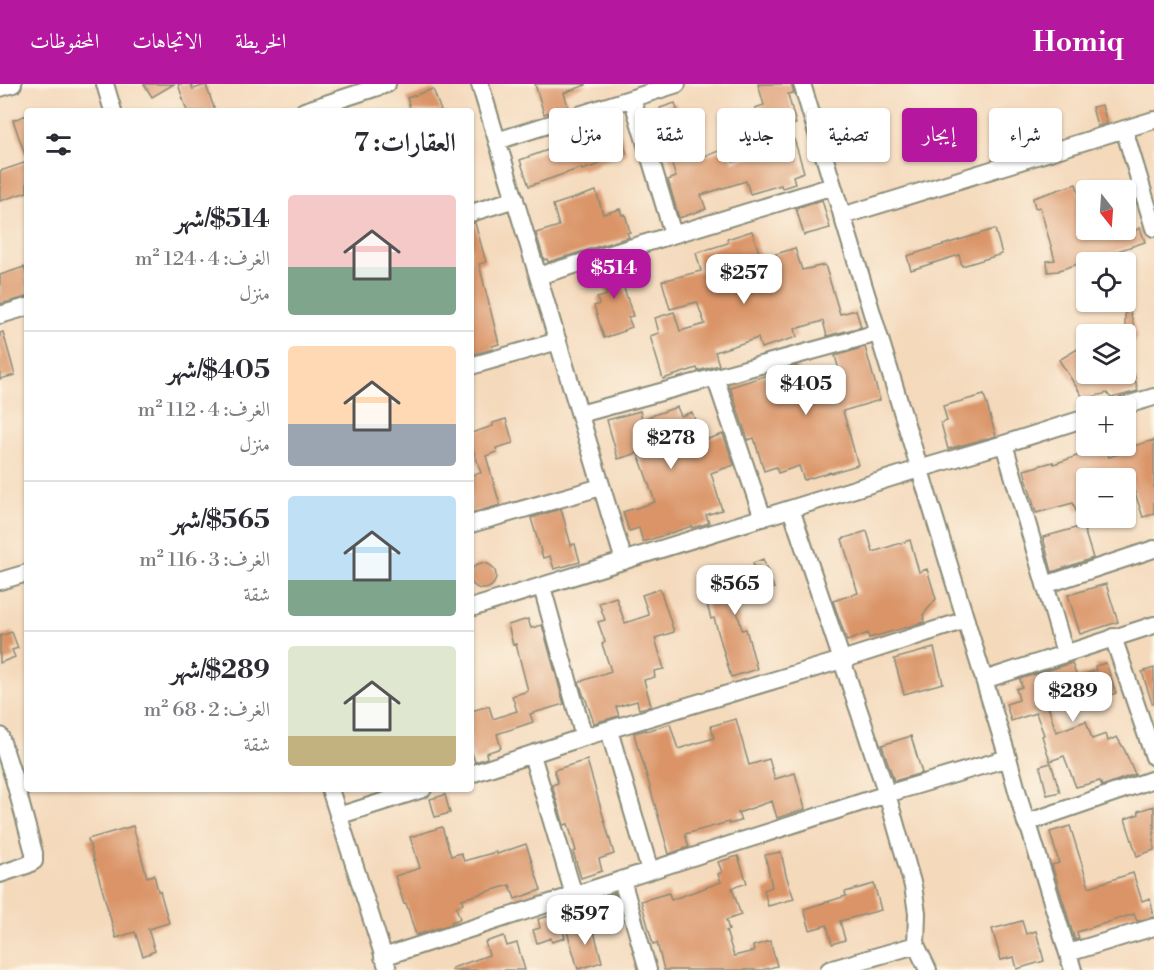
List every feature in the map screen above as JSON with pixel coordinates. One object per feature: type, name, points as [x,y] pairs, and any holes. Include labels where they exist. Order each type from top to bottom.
[{"type":"street","points":[[0,88],[13,84]]},
{"type":"street","points":[[105,84],[112,108]]},
{"type":"street","points":[[313,108],[387,84]]},
{"type":"street","points":[[480,84],[624,561]]},
{"type":"street","points":[[497,141],[677,84]]},
{"type":"street","points":[[802,84],[1026,824],[1030,830],[1073,970]]},
{"type":"street","points":[[632,98],[673,234]]},
{"type":"street","points":[[842,216],[1154,120]]},
{"type":"street","points":[[1124,129],[1154,228]]},
{"type":"street","points":[[538,276],[833,186]]},
{"type":"street","points":[[474,212],[515,199]]},
{"type":"street","points":[[0,315],[24,308]]},
{"type":"street","points":[[580,414],[878,333]]},
{"type":"street","points":[[474,365],[558,341]]},
{"type":"street","points":[[715,377],[763,518]]},
{"type":"street","points":[[1136,402],[1154,397]]},
{"type":"street","points":[[474,607],[1076,421]]},
{"type":"street","points":[[1004,444],[1065,653]]},
{"type":"street","points":[[474,523],[601,487]]},
{"type":"street","points":[[791,509],[887,794],[913,886],[917,913],[916,945],[928,970]]},
{"type":"street","points":[[1045,585],[1154,549]]},
{"type":"street","points":[[0,581],[24,574]]},
{"type":"street","points":[[542,587],[584,737]]},
{"type":"street","points":[[474,773],[966,620]]},
{"type":"street","points":[[984,680],[1154,625]]},
{"type":"street","points":[[1113,638],[1154,758]]},
{"type":"street","points":[[609,730],[650,871]]},
{"type":"street","points":[[0,736],[20,777],[34,853],[34,861],[0,874]]},
{"type":"street","points":[[532,754],[574,895]]},
{"type":"street","points":[[331,792],[386,963],[574,895],[887,794],[1008,759]]},
{"type":"street","points":[[1026,824],[1154,778]]},
{"type":"street","points":[[338,816],[414,792]]},
{"type":"street","points":[[622,880],[648,970]]},
{"type":"street","points":[[1068,953],[1154,927]]},
{"type":"street","points":[[830,970],[916,945]]},
{"type":"building","points":[[144,84],[174,84],[152,97]]},
{"type":"building","points":[[178,84],[191,84],[193,89],[206,85],[214,108],[186,108]]},
{"type":"building","points":[[535,84],[586,84],[564,93],[568,106],[549,108],[549,112],[544,114]]},
{"type":"building","points":[[758,84],[791,84],[794,93],[788,94],[792,108],[755,108],[764,105]]},
{"type":"building","points":[[433,89],[440,108],[410,108],[407,98]]},
{"type":"building","points":[[675,103],[677,108],[660,108]]},
{"type":"building","points":[[1102,105],[1107,124],[1097,126],[1092,107]]},
{"type":"building","points":[[24,116],[24,152],[13,120]]},
{"type":"building","points":[[623,141],[627,154],[623,155]]},
{"type":"building","points":[[795,142],[804,172],[793,176],[795,184],[782,188],[781,185],[750,194],[746,181],[701,195],[706,209],[679,218],[668,180],[676,177],[671,162],[705,162],[705,156],[717,152],[717,162],[795,162]]},
{"type":"building","points":[[549,150],[549,162],[601,162],[598,165],[582,170],[581,168],[529,186],[520,160]]},
{"type":"building","points":[[24,163],[24,193],[0,201],[0,171]]},
{"type":"building","points":[[1076,184],[1076,240],[1136,240],[1136,230],[1140,228],[1145,242],[1114,252],[1076,252],[1076,264],[1059,271],[1048,272],[1047,261],[1055,260],[1040,207],[1035,208],[1033,198]]},
{"type":"building","points":[[596,191],[603,214],[620,209],[622,215],[625,214],[630,232],[627,233],[629,237],[548,262],[547,259],[544,260],[536,233],[559,226],[553,205]]},
{"type":"building","points":[[822,200],[830,228],[804,235],[796,208]]},
{"type":"building","points":[[474,223],[486,262],[479,264],[499,344],[492,346],[493,349],[474,354]]},
{"type":"building","points":[[995,229],[1002,254],[962,266],[959,255],[911,270],[907,256]]},
{"type":"building","points":[[752,231],[761,259],[795,248],[802,270],[825,265],[840,314],[856,310],[861,327],[827,336],[823,321],[795,329],[797,337],[761,348],[758,338],[715,352],[719,365],[698,371],[697,368],[663,379],[650,336],[659,333],[655,318],[674,312],[680,331],[705,324],[697,302],[670,309],[662,281],[701,271],[696,253],[728,243],[727,239]]},
{"type":"building","points":[[629,259],[633,275],[621,279],[633,316],[628,317],[632,327],[604,338],[594,306],[599,304],[597,298],[607,295],[599,268]]},
{"type":"building","points":[[24,267],[24,298],[0,304],[0,275]]},
{"type":"building","points":[[1125,312],[1130,312],[1133,324],[1125,324]]},
{"type":"building","points":[[3,332],[15,375],[0,379],[0,333]]},
{"type":"building","points":[[865,347],[880,400],[843,411],[858,465],[804,480],[799,466],[778,473],[776,467],[764,471],[754,438],[748,440],[730,387],[797,366],[804,388],[841,376],[835,356]]},
{"type":"building","points":[[1076,350],[1076,384],[1136,382],[1138,391],[1119,396],[1109,396],[1107,393],[1082,396],[1059,360]]},
{"type":"building","points":[[984,395],[996,436],[948,449],[941,423],[947,421],[943,406]]},
{"type":"building","points":[[677,407],[681,416],[692,412],[702,441],[723,434],[734,465],[711,473],[722,510],[706,515],[709,523],[692,528],[692,526],[643,542],[639,528],[629,531],[623,512],[655,502],[638,453],[618,459],[607,420],[640,411],[642,419]]},
{"type":"building","points":[[506,419],[513,443],[496,448],[497,452],[486,456],[500,505],[474,512],[474,474],[481,473],[474,452],[474,432],[493,426],[493,423]]},
{"type":"building","points":[[1154,440],[1154,514],[1143,517],[1136,496],[1136,468],[1076,468],[1076,511],[1073,503],[1036,513],[1024,470],[1053,462],[1054,464],[1077,456],[1136,456],[1136,445]]},
{"type":"building","points":[[561,509],[571,545],[575,544],[580,562],[554,569],[550,556],[543,558],[531,518]]},
{"type":"building","points":[[1084,528],[1093,558],[1052,572],[1043,537]]},
{"type":"building","points":[[867,531],[873,552],[910,540],[919,572],[927,569],[936,599],[923,615],[925,622],[869,638],[868,633],[847,641],[833,601],[858,593],[842,539]]},
{"type":"building","points":[[763,559],[774,588],[763,592],[760,583],[732,592],[742,630],[746,629],[757,669],[731,677],[702,585],[755,569],[753,563]]},
{"type":"building","points":[[478,564],[488,564],[495,571],[495,581],[488,588],[478,588],[474,585],[474,567]]},
{"type":"building","points":[[1106,584],[1118,622],[1080,634],[1068,595]]},
{"type":"building","points":[[660,589],[674,632],[655,638],[664,669],[654,671],[655,677],[644,680],[651,706],[639,709],[637,701],[616,707],[619,716],[594,723],[579,682],[611,671],[598,622],[605,620],[599,603],[616,597],[625,623],[649,615],[642,595]]},
{"type":"building","points":[[528,619],[531,628],[542,625],[564,704],[530,714],[533,722],[497,734],[501,748],[486,753],[487,758],[475,762],[474,710],[489,706],[493,719],[517,711],[512,696],[528,691],[516,644],[513,645],[508,625]]},
{"type":"building","points":[[12,632],[18,648],[12,650],[15,657],[0,663],[0,636]]},
{"type":"building","points":[[934,648],[943,683],[904,694],[894,659]]},
{"type":"building","points":[[1072,663],[1077,677],[1096,670],[1095,666],[1106,663],[1116,693],[1105,697],[1104,692],[1069,704],[1068,700],[1048,706],[1056,732],[1086,721],[1092,739],[1106,734],[1108,741],[1117,737],[1135,774],[1102,786],[1100,781],[1076,787],[1064,756],[1050,761],[1036,713],[1011,721],[1006,704],[1019,700],[1016,689],[1022,687],[1020,679]]},
{"type":"building","points":[[1154,668],[1154,703],[1152,703],[1142,672]]},
{"type":"building","points":[[736,719],[749,765],[769,759],[775,779],[795,773],[805,809],[777,818],[772,801],[738,813],[741,821],[685,834],[689,847],[669,854],[634,733],[670,724],[678,749],[714,738],[711,726]]},
{"type":"building","points":[[911,736],[922,773],[894,781],[882,745]]},
{"type":"building","points":[[587,760],[614,854],[599,859],[602,871],[581,878],[568,824],[564,825],[552,785],[558,783],[554,770]]},
{"type":"building","points":[[1051,763],[1060,792],[1047,795],[1040,766]]},
{"type":"building","points":[[445,795],[450,813],[435,817],[430,799]]},
{"type":"building","points":[[1154,806],[1154,850],[1137,856],[1125,819],[1139,814],[1138,811]]},
{"type":"building","points":[[133,826],[147,877],[154,875],[169,923],[148,929],[155,951],[143,956],[135,932],[116,938],[88,839]]},
{"type":"building","points":[[1070,826],[1089,887],[1133,873],[1142,901],[1150,898],[1154,917],[1137,921],[1134,914],[1077,932],[1079,939],[1075,940],[1052,865],[1059,863],[1050,832]]},
{"type":"building","points":[[442,827],[451,856],[461,853],[464,861],[496,852],[497,854],[526,844],[541,890],[515,899],[510,885],[462,899],[463,904],[456,907],[460,919],[451,922],[452,924],[416,935],[395,876],[420,868],[410,837]]},
{"type":"building","points":[[781,852],[794,899],[768,906],[764,890],[772,887],[765,855]]},
{"type":"building","points":[[738,856],[747,883],[732,888],[741,915],[726,920],[729,930],[726,931],[734,956],[754,951],[753,946],[770,941],[777,966],[762,970],[664,970],[657,943],[653,944],[641,901],[669,893],[671,900],[721,882],[718,874],[722,872],[718,862]]},
{"type":"building","points":[[874,884],[881,910],[840,921],[845,940],[832,944],[827,925],[810,930],[804,909],[846,896],[845,892]]},
{"type":"building","points":[[615,893],[620,912],[612,914],[611,911],[595,915],[591,901]]},
{"type":"building","points":[[558,914],[565,938],[552,942],[551,938],[537,943],[533,930],[540,928],[538,919]]},
{"type":"building","points":[[1022,921],[1026,934],[1036,931],[1044,961],[1017,969],[1014,957],[1001,960],[992,929]]},
{"type":"building","points":[[592,924],[602,962],[578,969],[567,931]]},
{"type":"building","points":[[504,936],[507,946],[517,943],[525,970],[452,970],[452,968],[489,955],[485,942]]}]
